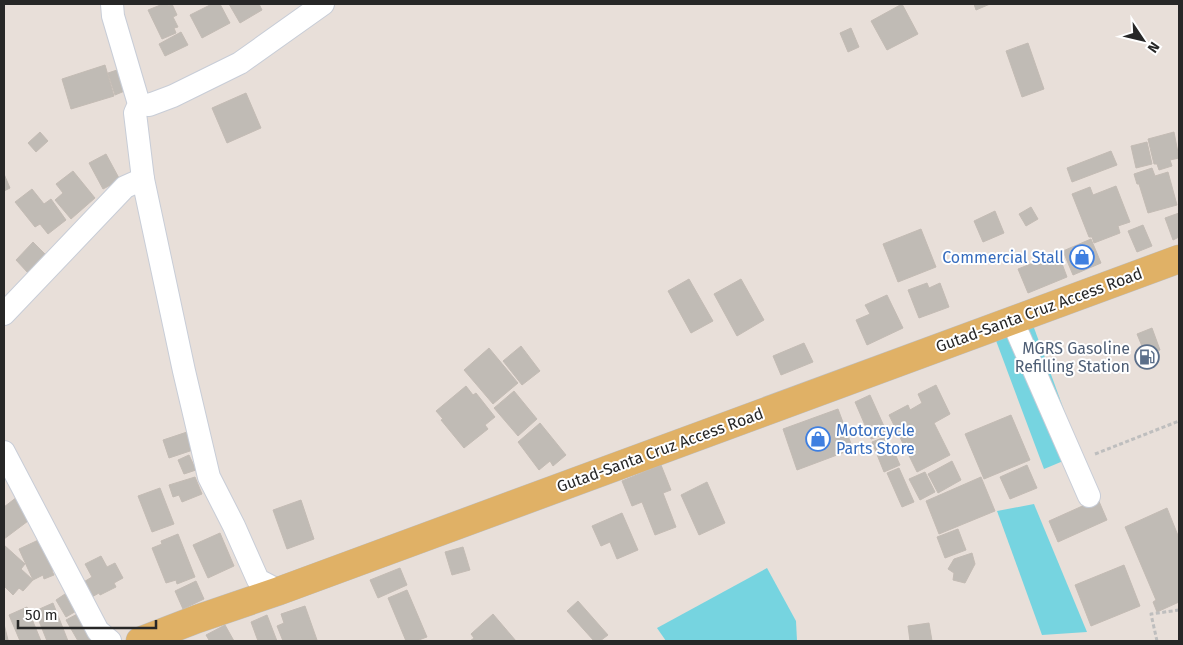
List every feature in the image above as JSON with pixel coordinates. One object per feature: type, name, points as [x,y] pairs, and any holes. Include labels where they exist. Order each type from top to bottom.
[{"type":"main road","name":"Gutad-Santa Cruz Access Road","points":[[140,641],[1179,259]]},
{"type":"street","points":[[112,4],[113,16],[139,104],[135,114],[143,179],[209,478],[234,526],[258,580],[279,590]]},
{"type":"street","points":[[139,104],[149,105],[173,96],[240,63],[323,4]]},
{"type":"street","points":[[4,314],[126,187],[143,179]]},
{"type":"street","points":[[1012,320],[1088,496]]},
{"type":"street","points":[[4,452],[98,631],[110,641]]},
{"type":"path","points":[[1095,454],[1179,421]]},
{"type":"path","points":[[1157,641],[1151,614],[1179,610]]},
{"type":"water","points":[[1033,325],[1080,454],[1044,469],[995,338]]},
{"type":"water","points":[[1034,504],[1087,632],[1042,635],[997,511]]},
{"type":"water","points":[[767,568],[796,621],[797,641],[666,641],[657,628]]},
{"type":"building","points":[[168,4],[168,6],[172,4],[177,15],[173,17],[178,27],[174,28],[176,33],[162,39],[148,10]]},
{"type":"building","points":[[212,4],[220,4],[230,23],[202,38],[190,15]]},
{"type":"building","points":[[229,4],[259,4],[262,10],[240,23]]},
{"type":"building","points":[[902,4],[918,34],[887,50],[871,21]]},
{"type":"building","points":[[974,4],[990,4],[976,10]]},
{"type":"building","points":[[851,28],[859,47],[848,52],[840,33]]},
{"type":"building","points":[[181,32],[188,45],[165,56],[159,44]]},
{"type":"building","points":[[1028,43],[1044,89],[1022,97],[1006,51]]},
{"type":"building","points":[[105,65],[114,96],[71,109],[62,79]]},
{"type":"building","points":[[120,69],[127,90],[115,95],[108,73]]},
{"type":"building","points":[[246,93],[261,128],[227,143],[212,108]]},
{"type":"building","points":[[40,132],[48,141],[36,152],[28,143]]},
{"type":"building","points":[[1174,132],[1179,158],[1170,160],[1172,166],[1159,170],[1157,164],[1154,164],[1148,139]]},
{"type":"building","points":[[1147,142],[1152,164],[1136,168],[1131,146]]},
{"type":"building","points":[[1111,151],[1117,165],[1072,182],[1067,168]]},
{"type":"building","points":[[106,154],[120,180],[103,189],[89,163]]},
{"type":"building","points":[[1152,168],[1155,176],[1168,172],[1177,205],[1148,213],[1134,174]]},
{"type":"building","points":[[73,171],[95,198],[71,219],[55,200],[63,193],[56,184]]},
{"type":"building","points":[[4,174],[10,188],[4,191]]},
{"type":"building","points":[[1116,186],[1130,222],[1118,226],[1120,233],[1094,243],[1092,237],[1089,237],[1072,194],[1090,187],[1093,195]]},
{"type":"building","points":[[32,189],[44,204],[51,199],[66,220],[48,234],[40,224],[35,227],[15,202]]},
{"type":"building","points":[[1031,207],[1038,219],[1026,226],[1019,214]]},
{"type":"building","points":[[995,211],[1004,233],[983,242],[974,221]]},
{"type":"building","points":[[1179,213],[1179,237],[1173,240],[1165,218]]},
{"type":"building","points":[[1143,225],[1152,246],[1137,252],[1128,231]]},
{"type":"building","points":[[921,229],[936,267],[898,282],[883,244]]},
{"type":"building","name":"Commercial Stall","points":[[1091,239],[1101,263],[1073,275],[1063,251]]},
{"type":"building","points":[[33,242],[46,255],[28,273],[16,260]]},
{"type":"building","points":[[1058,253],[1067,277],[1028,293],[1018,269]]},
{"type":"building","points":[[689,279],[713,321],[691,333],[668,291]]},
{"type":"building","points":[[741,279],[764,320],[737,336],[714,294]]},
{"type":"building","points":[[927,283],[929,288],[940,283],[949,307],[919,318],[908,290]]},
{"type":"building","points":[[887,295],[903,328],[867,345],[856,320],[870,314],[865,305]]},
{"type":"building","points":[[1152,328],[1160,350],[1146,356],[1137,334]]},
{"type":"building","points":[[804,343],[813,362],[781,375],[773,356]]},
{"type":"building","points":[[521,346],[540,371],[522,385],[503,361]]},
{"type":"building","points":[[489,348],[518,383],[493,404],[464,370]]},
{"type":"building","points":[[936,385],[950,414],[934,423],[950,455],[917,472],[889,415],[908,405],[910,410],[922,403],[918,394]]},
{"type":"building","points":[[466,386],[473,395],[476,393],[495,417],[485,425],[488,429],[464,448],[436,411]]},
{"type":"building","points":[[514,391],[537,419],[518,436],[494,408]]},
{"type":"building","points":[[870,395],[887,433],[871,439],[855,402]]},
{"type":"building","name":"Motorcycle Parts Store","points":[[838,409],[853,449],[797,470],[783,429]]},
{"type":"building","points":[[1011,415],[1030,460],[984,479],[965,434]]},
{"type":"building","points":[[540,423],[566,455],[553,466],[550,461],[539,470],[518,442]]},
{"type":"building","points":[[187,432],[193,450],[169,458],[163,440]]},
{"type":"building","points":[[887,436],[900,465],[884,472],[872,442]]},
{"type":"building","points":[[189,455],[196,470],[184,474],[178,460]]},
{"type":"building","points":[[952,461],[961,480],[938,493],[928,474]]},
{"type":"building","points":[[661,465],[671,490],[663,493],[676,527],[655,535],[642,502],[632,506],[622,481]]},
{"type":"building","points":[[1027,465],[1037,488],[1010,499],[1000,477]]},
{"type":"building","points":[[899,468],[914,502],[902,507],[887,473]]},
{"type":"building","points":[[925,472],[935,492],[920,500],[909,479]]},
{"type":"building","points":[[195,477],[202,494],[182,502],[179,495],[173,497],[169,485]]},
{"type":"building","points":[[981,477],[995,511],[939,534],[926,501]]},
{"type":"building","points":[[707,482],[725,523],[699,535],[681,495]]},
{"type":"building","points":[[160,488],[174,524],[152,532],[138,496]]},
{"type":"building","points":[[17,497],[32,518],[4,539],[4,507]]},
{"type":"building","points":[[1098,499],[1107,520],[1058,542],[1049,521]]},
{"type":"building","points":[[301,500],[314,539],[287,549],[273,510]]},
{"type":"building","points":[[1167,508],[1179,538],[1179,602],[1157,612],[1153,602],[1156,600],[1125,527]]},
{"type":"building","points":[[622,513],[638,550],[617,559],[610,542],[601,546],[592,526]]},
{"type":"building","points":[[958,529],[966,550],[945,558],[937,537]]},
{"type":"building","points":[[220,533],[234,566],[208,578],[193,545]]},
{"type":"building","points":[[178,534],[195,577],[177,584],[176,580],[166,583],[152,548],[162,544],[161,541]]},
{"type":"building","points":[[45,537],[59,568],[52,571],[54,575],[44,579],[43,575],[33,580],[19,549]]},
{"type":"building","points":[[4,545],[25,564],[21,569],[33,580],[23,591],[19,588],[13,595],[4,586]]},
{"type":"building","points":[[463,547],[470,570],[452,575],[445,552]]},
{"type":"building","points":[[972,553],[975,564],[965,583],[953,580],[954,573],[948,569],[954,559]]},
{"type":"building","points":[[101,556],[107,567],[115,563],[123,578],[114,583],[116,587],[90,598],[82,583],[92,577],[85,564]]},
{"type":"building","points":[[1124,565],[1140,606],[1091,626],[1075,585]]},
{"type":"building","points":[[400,568],[407,585],[378,598],[370,580]]},
{"type":"building","points":[[196,581],[204,599],[183,609],[175,591]]},
{"type":"building","points":[[407,590],[427,637],[416,641],[406,641],[388,598]]},
{"type":"building","points":[[68,592],[78,610],[66,617],[56,600]]},
{"type":"building","points":[[578,601],[608,635],[600,641],[594,641],[567,611]]},
{"type":"building","points":[[53,603],[68,641],[47,641],[35,611]]},
{"type":"building","points":[[305,606],[317,640],[283,641],[277,626],[284,623],[281,614]]},
{"type":"building","points":[[27,607],[41,641],[20,641],[9,615]]},
{"type":"building","points":[[81,612],[95,637],[88,641],[78,641],[66,620]]},
{"type":"building","points":[[493,614],[516,641],[470,641],[474,638],[471,634]]},
{"type":"building","points":[[267,615],[277,641],[258,641],[251,622]]},
{"type":"building","points":[[929,623],[932,641],[910,641],[908,626]]},
{"type":"building","points":[[4,624],[8,640],[5,641],[4,641]]},
{"type":"building","points":[[225,625],[234,641],[207,641],[209,640],[206,635]]},
{"type":"place","name":"Commercial Stall","points":[[1082,257]]},
{"type":"place","name":"MGRS Gasoline Refilling Station","points":[[1147,357]]},
{"type":"place","name":"Motorcycle Parts Store","points":[[818,439]]}]
